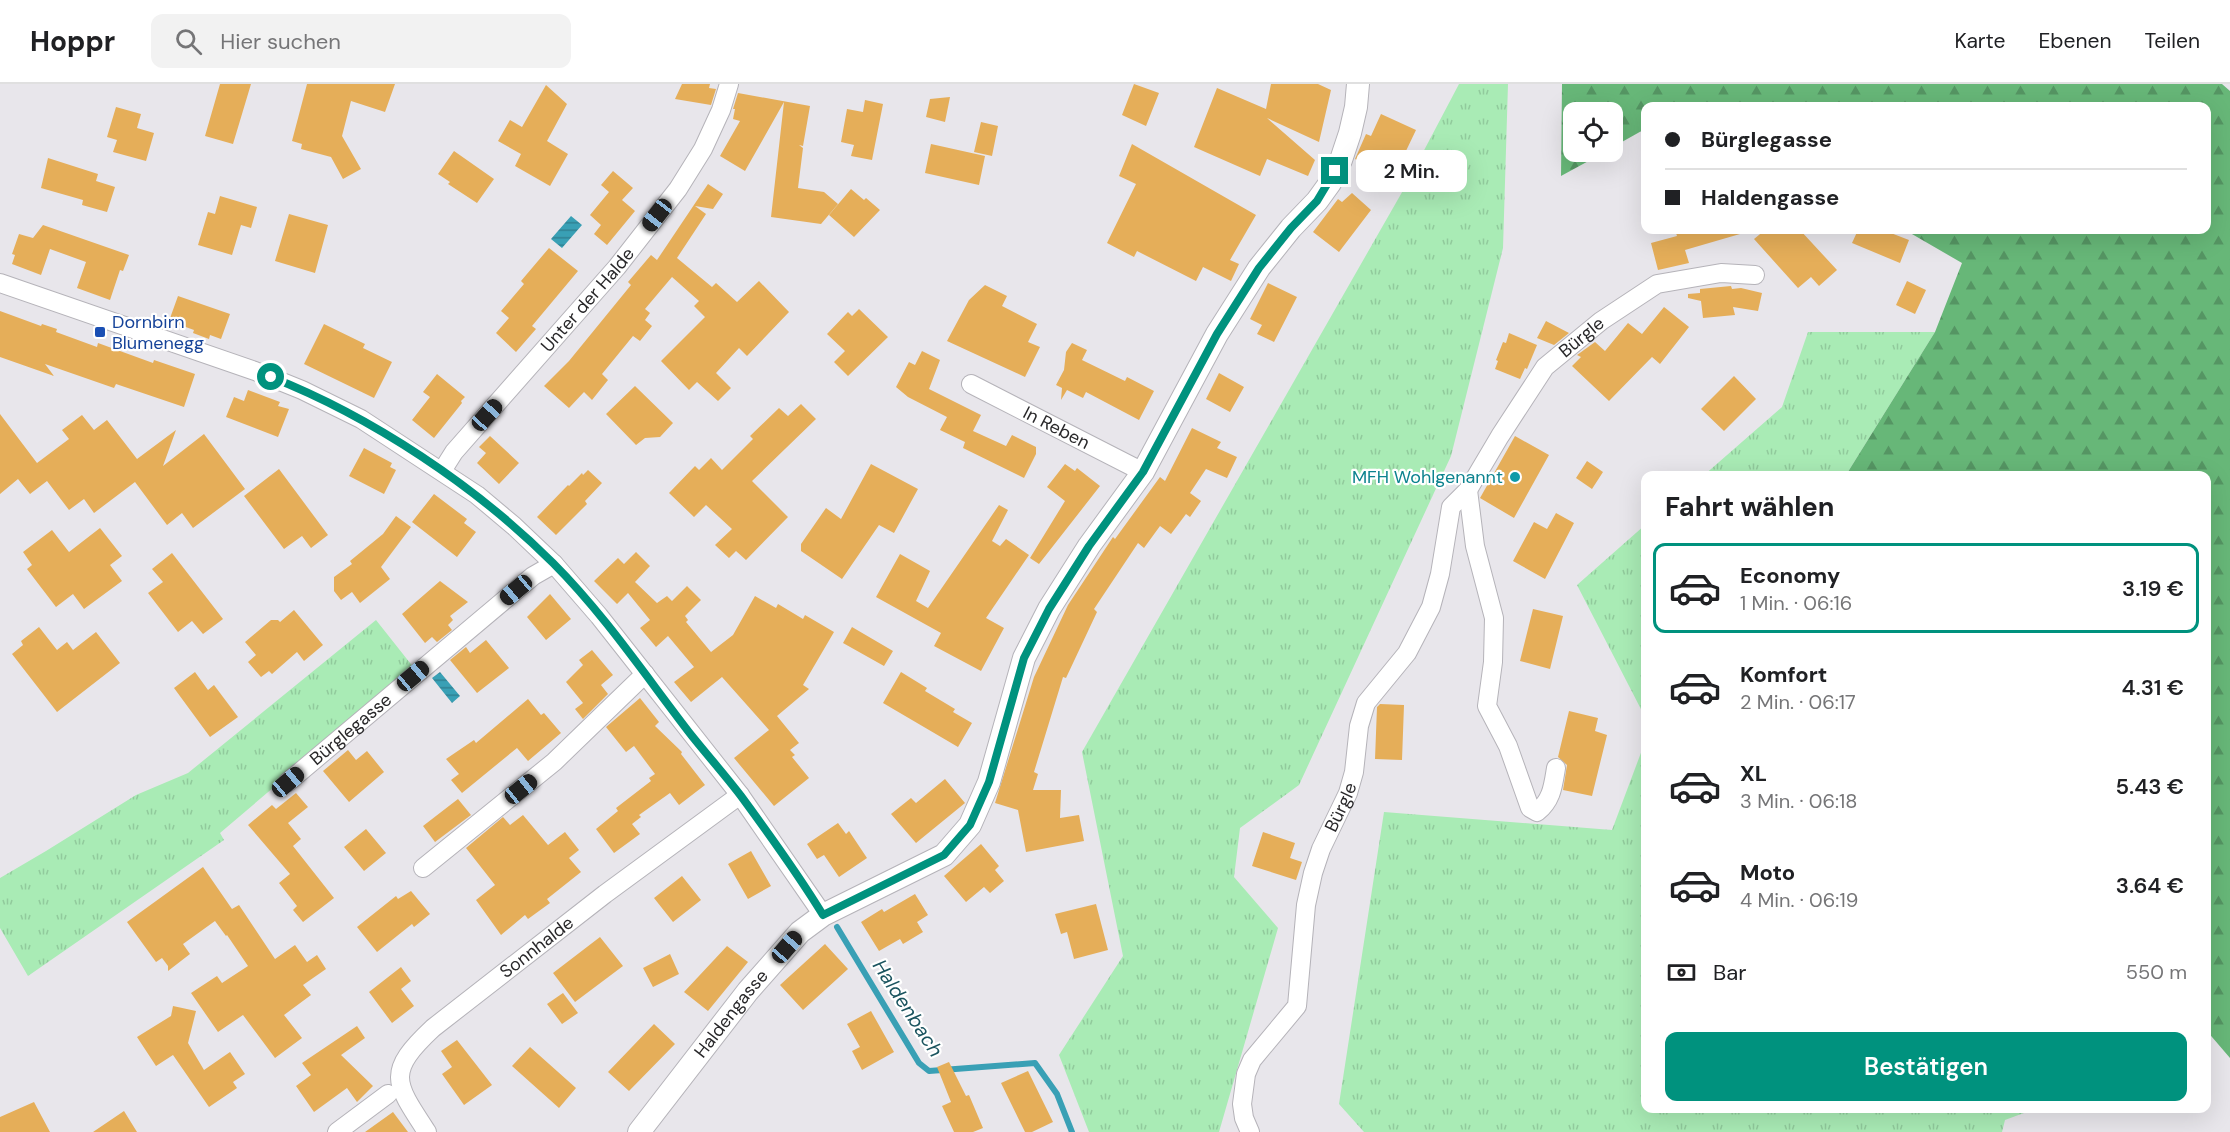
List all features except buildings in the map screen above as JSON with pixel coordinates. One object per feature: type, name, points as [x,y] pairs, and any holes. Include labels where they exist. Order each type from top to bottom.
[{"type":"street","name":"Unter der Halde","points":[[442,471],[454,452],[617,267],[678,189],[703,149],[721,110],[729,84]]},
{"type":"street","name":"Haldengasse","points":[[639,1132],[748,991],[800,932],[823,915],[944,855],[970,825],[989,782],[1024,658],[1049,609],[1089,546],[1143,472],[1217,334],[1259,268],[1330,183],[1350,133],[1358,84]]},
{"type":"street","name":"Bürgle","points":[[1250,1132],[1244,1118],[1242,1104],[1246,1074],[1252,1060],[1297,1006],[1306,905],[1313,873],[1321,849],[1348,793],[1354,772],[1359,726],[1366,703],[1407,652],[1431,607],[1440,574],[1451,507],[1468,490],[1545,367],[1601,321],[1657,284],[1720,273],[1755,275]]},
{"type":"street","points":[[0,283],[255,371],[302,390],[361,419],[477,495],[554,564],[599,616],[740,795],[823,915]]},
{"type":"street","name":"In Reben","points":[[971,384],[1143,472]]},
{"type":"street","points":[[1468,490],[1475,546],[1494,618],[1493,662],[1487,706],[1508,746],[1530,808],[1537,813],[1547,804],[1552,792],[1556,768]]},
{"type":"street","name":"Bürglegasse","points":[[288,782],[533,576],[554,564]]},
{"type":"street","points":[[423,868],[554,762],[645,674]]},
{"type":"street","name":"Sonnhalde","points":[[427,1132],[403,1093],[399,1077],[402,1061],[412,1048],[433,1028],[604,894],[740,795]]},
{"type":"street","points":[[337,1132],[388,1094]]},
{"type":"green space","points":[[1459,84],[1508,84],[1503,248],[1451,456],[1299,785],[1240,828],[1234,877],[1278,928],[1219,1132],[1089,1132],[1059,1055],[1123,956],[1082,752],[1401,194]]},
{"type":"green space","points":[[1562,84],[2222,84],[2230,91],[2230,1058],[2211,1036],[2211,471],[1848,471],[1935,332],[1962,263],[1912,234],[2211,234],[2211,102],[1641,102],[1641,131],[1623,141],[1623,102],[1563,102],[1563,162],[1587,162],[1561,176]]},
{"type":"green space","points":[[1808,332],[1935,332],[1848,471],[1709,471],[1782,407]]},
{"type":"green space","points":[[1641,529],[1641,709],[1577,585]]},
{"type":"green space","points":[[376,620],[414,668],[220,833],[224,840],[28,976],[0,928],[0,878],[136,795],[188,773]]},
{"type":"green space","points":[[1641,753],[1641,1113],[2024,1113],[2005,1120],[2002,1132],[1364,1132],[1339,1104],[1384,812],[1612,830]]},
{"type":"water","points":[[571,216],[582,225],[562,248],[551,239]]},
{"type":"water","points":[[440,672],[460,696],[452,703],[432,678]]},
{"type":"waterway","name":"Haldenbach","points":[[837,927],[919,1063],[929,1071],[1035,1063],[1057,1094],[1072,1132]]},
{"type":"place","name":"Dornbirn Blumenegg","points":[[100,332]]},
{"type":"place","name":"MFH Wohlgenannt","points":[[1515,477]]},
{"type":"route","points":[[271,377],[361,419],[442,471],[477,495],[554,564],[599,616],[740,795],[823,915],[944,855],[970,825],[989,782],[1024,658],[1049,609],[1089,546],[1143,472],[1217,334],[1259,268],[1291,228],[1317,201],[1330,183],[1335,171]]}]
